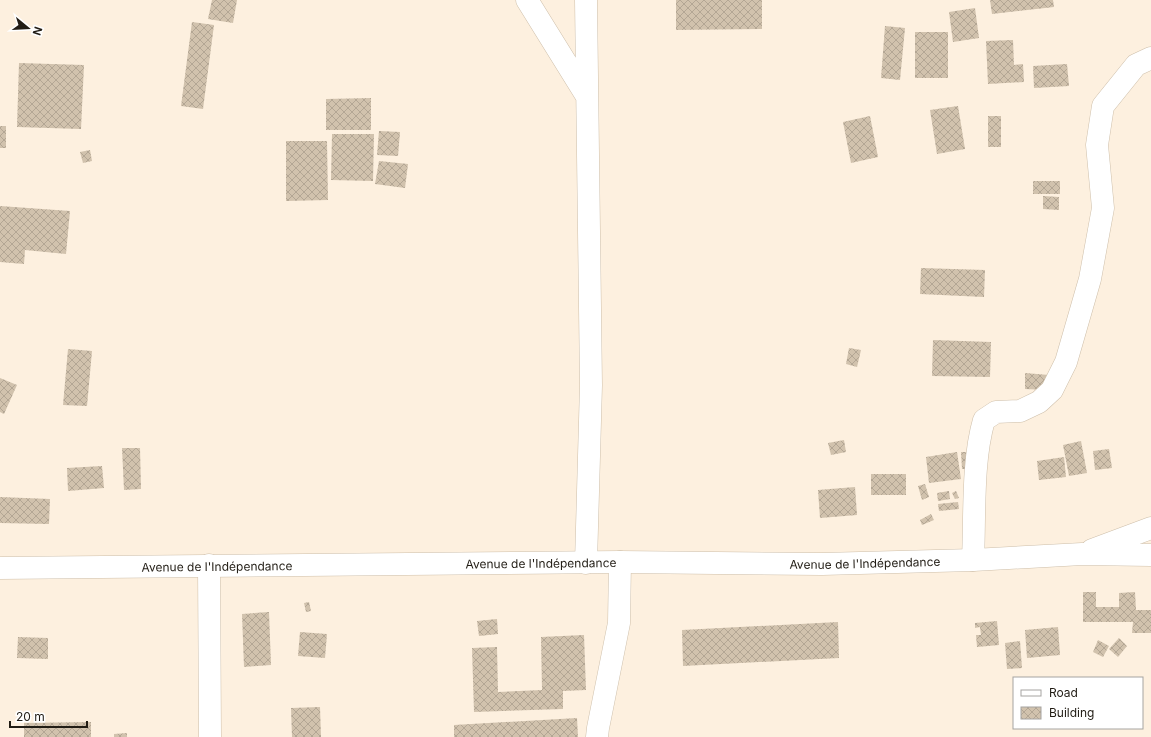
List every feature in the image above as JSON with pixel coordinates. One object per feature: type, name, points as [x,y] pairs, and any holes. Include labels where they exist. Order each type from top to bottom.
[{"type":"street","points":[[527,0],[586,96]]},
{"type":"street","points":[[586,0],[586,96],[591,385],[586,563]]},
{"type":"street","points":[[973,560],[977,466],[980,432],[984,420],[996,412],[1020,411],[1039,402],[1052,390],[1066,362],[1090,279],[1103,208],[1097,145],[1103,106],[1136,65],[1151,58]]},
{"type":"street","points":[[1082,554],[1151,528]]},
{"type":"street","points":[[1082,554],[1151,555]]},
{"type":"street","name":"Avenue de l'Indépendance","points":[[0,568],[620,562],[822,564],[973,560],[1082,554]]},
{"type":"street","points":[[597,737],[619,623],[620,562]]},
{"type":"street","points":[[209,566],[210,737]]},
{"type":"building","points":[[212,0],[237,0],[233,23],[208,19]]},
{"type":"building","points":[[676,0],[762,0],[762,29],[676,30]]},
{"type":"building","points":[[990,0],[1053,0],[1054,7],[992,14]]},
{"type":"building","points":[[975,8],[979,38],[953,42],[949,12]]},
{"type":"building","points":[[192,22],[214,25],[203,109],[181,106]]},
{"type":"building","points":[[885,26],[905,28],[900,80],[881,78]]},
{"type":"building","points":[[915,32],[948,32],[948,78],[915,78]]},
{"type":"building","points":[[1013,40],[1014,65],[1023,64],[1024,82],[988,84],[986,41]]},
{"type":"building","points":[[19,63],[84,65],[81,129],[17,127]]},
{"type":"building","points":[[1067,64],[1069,86],[1034,88],[1033,66]]},
{"type":"building","points":[[371,98],[371,130],[326,130],[326,99]]},
{"type":"building","points":[[958,106],[965,149],[937,154],[930,110]]},
{"type":"building","points":[[870,116],[878,157],[851,163],[843,122]]},
{"type":"building","points":[[988,116],[1001,116],[1001,147],[988,147]]},
{"type":"building","points":[[0,126],[6,126],[6,148],[0,148]]},
{"type":"building","points":[[379,131],[400,132],[398,156],[377,155]]},
{"type":"building","points":[[332,134],[374,134],[373,181],[331,180]]},
{"type":"building","points":[[286,141],[327,141],[328,200],[286,201]]},
{"type":"building","points":[[90,150],[92,161],[83,163],[80,152]]},
{"type":"building","points":[[379,161],[408,164],[405,188],[375,184]]},
{"type":"building","points":[[1033,181],[1060,181],[1060,194],[1033,194]]},
{"type":"building","points":[[1043,196],[1059,197],[1059,210],[1043,209]]},
{"type":"building","points":[[0,206],[70,211],[66,254],[25,250],[24,264],[0,262]]},
{"type":"building","points":[[921,268],[985,270],[984,297],[920,294]]},
{"type":"building","points":[[933,340],[991,342],[990,377],[932,376]]},
{"type":"building","points":[[849,348],[861,350],[857,367],[846,364]]},
{"type":"building","points":[[68,349],[92,351],[87,406],[63,405]]},
{"type":"building","points":[[1025,373],[1049,375],[1048,390],[1025,389]]},
{"type":"building","points":[[0,378],[17,385],[4,414],[0,412]]},
{"type":"building","points":[[844,440],[846,452],[831,455],[828,443]]},
{"type":"building","points":[[1081,441],[1087,473],[1069,476],[1063,445]]},
{"type":"building","points":[[122,448],[140,448],[141,489],[124,490]]},
{"type":"building","points":[[1109,449],[1112,468],[1095,470],[1093,451]]},
{"type":"building","points":[[957,452],[961,479],[929,483],[926,457]]},
{"type":"building","points":[[961,452],[968,452],[969,469],[962,469]]},
{"type":"building","points":[[1064,457],[1066,477],[1039,480],[1037,461]]},
{"type":"building","points":[[102,466],[104,488],[68,491],[67,468]]},
{"type":"building","points":[[871,474],[906,474],[906,495],[871,495]]},
{"type":"building","points":[[925,484],[929,497],[922,500],[918,486]]},
{"type":"building","points":[[855,487],[857,515],[820,518],[818,490]]},
{"type":"building","points":[[949,491],[950,499],[938,501],[937,493]]},
{"type":"building","points":[[956,491],[959,498],[955,499],[952,493]]},
{"type":"building","points":[[0,497],[50,499],[49,524],[0,523]]},
{"type":"building","points":[[958,502],[959,509],[939,511],[938,504]]},
{"type":"building","points":[[931,514],[934,520],[922,525],[920,520]]},
{"type":"building","points":[[1083,592],[1096,592],[1096,607],[1119,607],[1119,593],[1135,592],[1136,610],[1151,610],[1151,633],[1132,633],[1133,622],[1083,622]]},
{"type":"building","points":[[309,602],[311,611],[306,612],[304,603]]},
{"type":"building","points":[[269,612],[271,665],[244,667],[242,614]]},
{"type":"building","points":[[497,619],[498,634],[479,636],[477,621]]},
{"type":"building","points":[[997,621],[999,645],[977,647],[976,635],[981,635],[980,627],[975,628],[975,623]]},
{"type":"building","points":[[838,622],[839,658],[683,666],[682,630]]},
{"type":"building","points":[[1058,627],[1060,655],[1027,658],[1025,630]]},
{"type":"building","points":[[300,632],[327,634],[325,658],[298,656]]},
{"type":"building","points":[[584,635],[586,690],[563,691],[563,709],[474,712],[472,648],[497,647],[498,692],[542,690],[541,637]]},
{"type":"building","points":[[18,637],[48,638],[48,659],[17,658]]},
{"type":"building","points":[[1119,638],[1127,646],[1118,657],[1109,649]]},
{"type":"building","points":[[1098,640],[1109,646],[1103,657],[1093,652]]},
{"type":"building","points":[[1020,641],[1022,668],[1007,669],[1005,643]]},
{"type":"building","points":[[320,707],[321,737],[292,737],[291,708]]},
{"type":"building","points":[[577,718],[578,737],[454,737],[454,725]]},
{"type":"building","points":[[91,722],[91,737],[24,737],[24,723]]},
{"type":"building","points":[[127,733],[127,737],[114,737],[114,734]]}]
